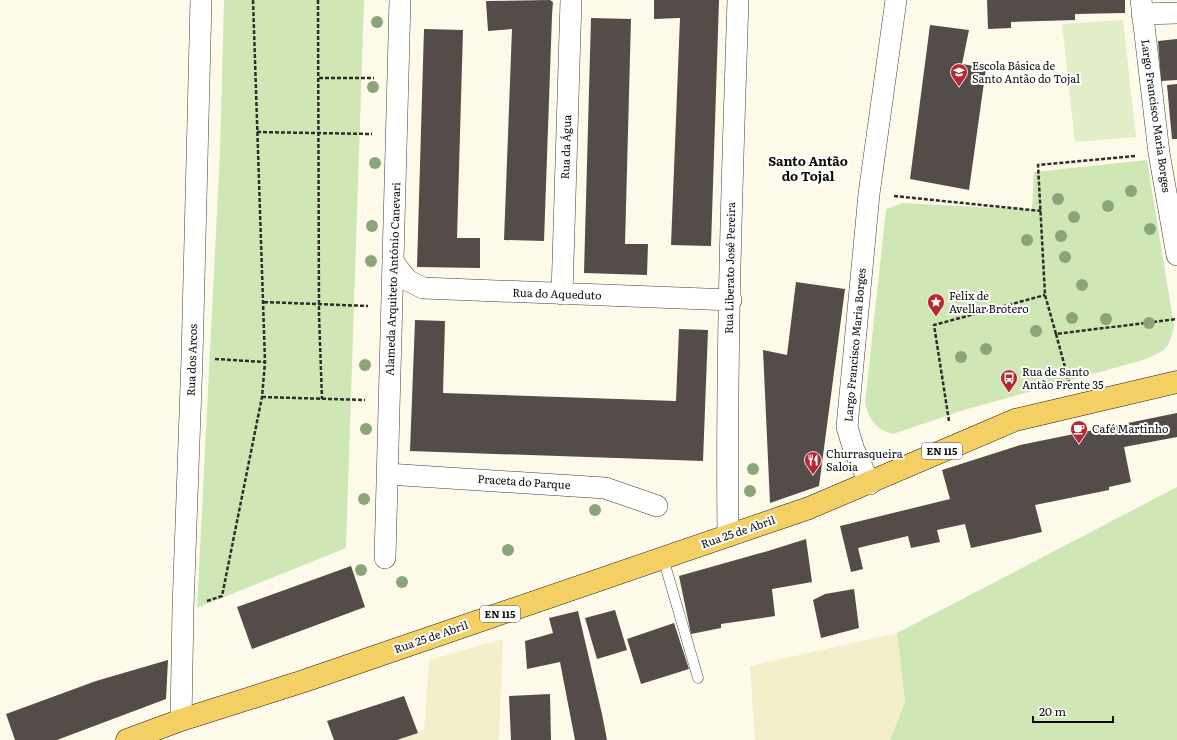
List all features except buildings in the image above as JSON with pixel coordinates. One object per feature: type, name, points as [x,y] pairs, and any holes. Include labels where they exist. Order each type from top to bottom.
[{"type":"main road","name":"EN 115","points":[[870,484],[952,446],[1015,420],[1177,382]]},
{"type":"main road","name":"Rua 25 de Abril","points":[[127,740],[181,720],[301,682],[728,536],[809,508],[870,484]]},
{"type":"street","name":"Rua dos Arcos","points":[[181,720],[201,0]]},
{"type":"street","name":"Alameda Arquiteto António Canevari","points":[[385,558],[400,0]]},
{"type":"street","name":"Rua da Água","points":[[562,294],[571,0]]},
{"type":"street","name":"Rua Liberato José Pereira","points":[[728,536],[727,449],[731,300],[731,202],[738,0]]},
{"type":"street","name":"Largo Francisco Maria Borges","points":[[870,484],[854,450],[847,427],[869,194],[896,0]]},
{"type":"street","name":"Largo Francisco Maria Borges","points":[[1141,7],[1159,153],[1177,255]]},
{"type":"street","points":[[1141,7],[1177,13]]},
{"type":"street","name":"Rua do Aqueduto","points":[[394,263],[407,280],[423,288],[731,300]]},
{"type":"street","name":"Praceta do Parque","points":[[387,474],[605,488],[657,506]]},
{"type":"lane","points":[[663,558],[698,678]]},
{"type":"path","points":[[183,608],[222,596],[262,397],[265,362],[264,302],[253,0]]},
{"type":"path","points":[[318,0],[319,305],[322,399]]},
{"type":"path","points":[[318,78],[399,79]]},
{"type":"path","points":[[257,132],[397,135]]},
{"type":"path","points":[[1075,406],[1045,295],[1038,165],[1159,153]]},
{"type":"path","points":[[869,194],[1041,211]]},
{"type":"path","points":[[952,446],[934,325],[1045,295]]},
{"type":"path","points":[[264,302],[392,307]]},
{"type":"path","points":[[1056,334],[1177,319]]},
{"type":"path","points":[[192,358],[265,362]]},
{"type":"path","points":[[262,397],[390,400]]},
{"type":"shaded area","points":[[897,633],[905,702],[890,740],[755,740],[750,666]]},
{"type":"shaded area","points":[[503,639],[499,740],[398,740],[424,730],[429,660]]},
{"type":"green space","points":[[224,0],[364,0],[346,548],[197,608],[220,153]]},
{"type":"green space","points":[[1123,20],[1136,137],[1075,142],[1062,24]]},
{"type":"green space","points":[[1147,160],[1174,326],[1170,340],[1165,349],[1143,360],[964,410],[893,434],[887,432],[874,423],[865,403],[886,209],[903,203],[1032,210],[1034,172]]},
{"type":"green space","points":[[1177,487],[1177,740],[890,740],[905,702],[897,633]]},
{"type":"place","name":"Escola Básica de Santo Antão do Tojal","points":[[959,87]]},
{"type":"place","name":"Felix de Avellar Brotero","points":[[936,317]]},
{"type":"place","name":"Rua de Santo Antão Frente 35","points":[[1009,393]]},
{"type":"place","name":"Café Martinho","points":[[1079,444]]},
{"type":"place","name":"Churrasqueira Saloia","points":[[813,475]]},
{"type":"district","name":"Santo Antão do Tojal","points":[[808,168]]}]
